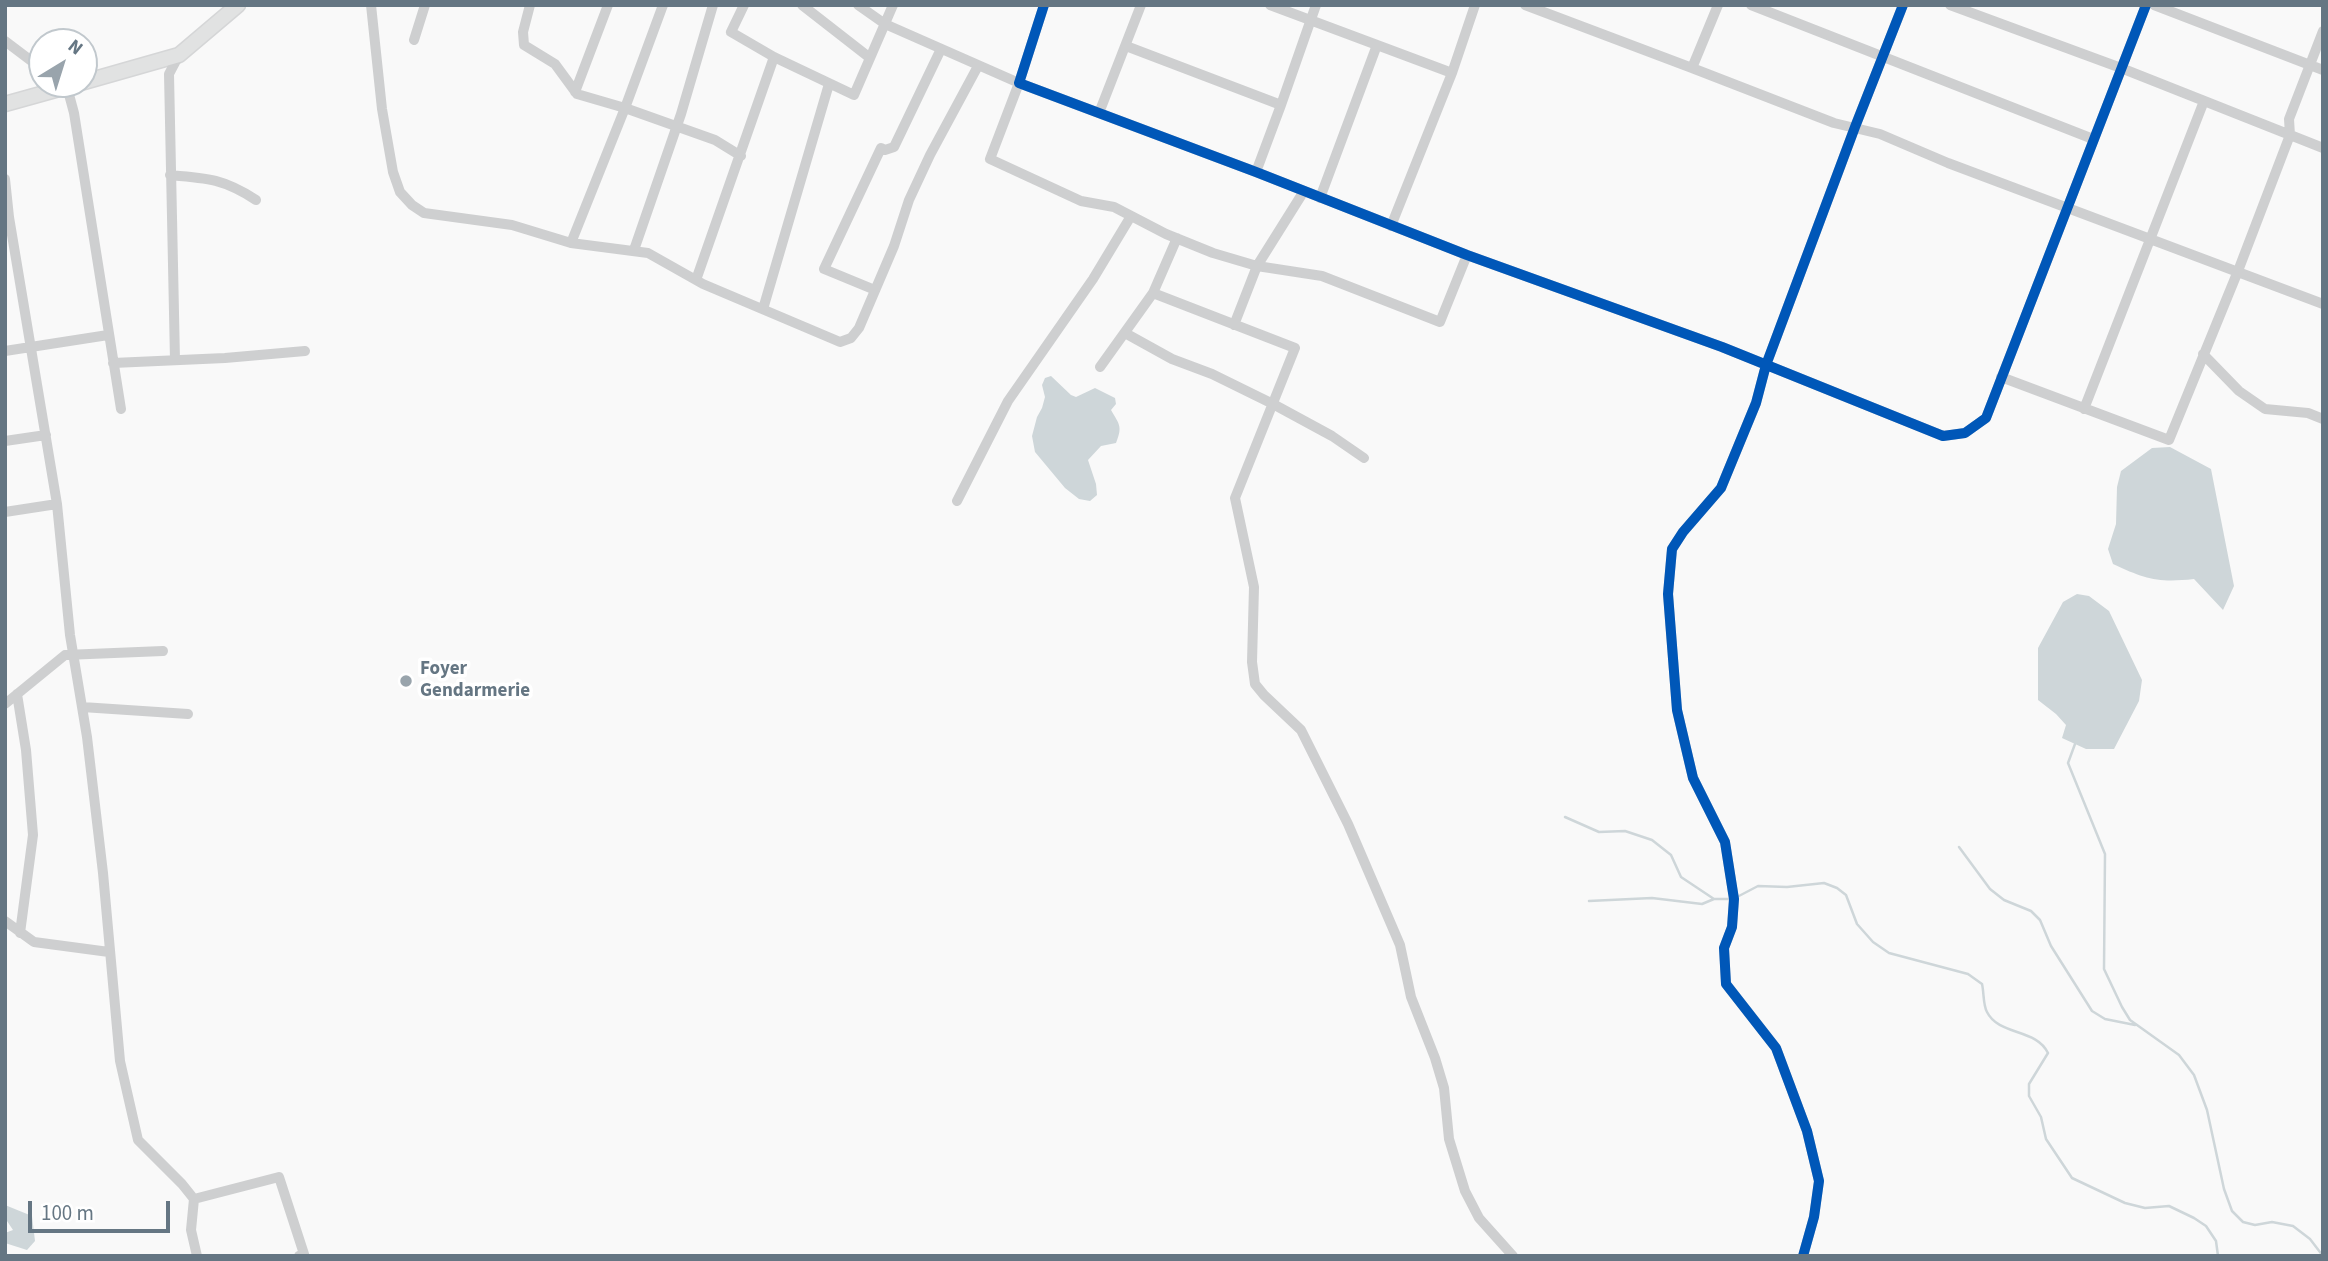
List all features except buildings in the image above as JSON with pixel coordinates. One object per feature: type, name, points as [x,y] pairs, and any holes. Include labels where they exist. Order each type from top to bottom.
[{"type":"street","points":[[174,360],[169,74],[179,55],[238,5]]},
{"type":"street","points":[[371,5],[382,109],[393,172],[400,192],[425,213],[512,225],[571,243],[634,250],[658,257],[696,280],[840,342],[851,338],[859,328],[894,246],[909,200],[978,66]]},
{"type":"street","points":[[414,40],[425,5]]},
{"type":"street","points":[[575,92],[608,5]]},
{"type":"street","points":[[571,243],[663,5]]},
{"type":"street","points":[[634,250],[677,126],[713,5]]},
{"type":"street","points":[[744,5],[731,32],[774,57],[854,95],[893,5]]},
{"type":"street","points":[[803,5],[870,58]]},
{"type":"street","points":[[858,5],[886,24],[1019,83],[1467,255],[1766,365],[1944,436],[1965,433],[1986,418],[2146,5]]},
{"type":"street","points":[[1044,5],[1019,83],[990,159],[1081,201],[1114,207],[1213,253],[1257,266],[1322,276],[1440,322],[1467,255]]},
{"type":"street","points":[[1099,113],[1142,5]]},
{"type":"street","points":[[1270,5],[1452,73]]},
{"type":"street","points":[[1256,172],[1315,5]]},
{"type":"street","points":[[1391,226],[1452,73],[1475,5]]},
{"type":"street","points":[[1525,5],[1557,11],[1692,68],[1834,123],[1880,134],[1948,163],[2323,304]]},
{"type":"street","points":[[1692,68],[1718,5]]},
{"type":"street","points":[[1751,5],[2093,139]]},
{"type":"street","points":[[1803,1256],[1814,1217],[1819,1181],[1807,1131],[1776,1048],[1726,984],[1724,948],[1732,927],[1734,902],[1726,842],[1693,778],[1677,710],[1668,594],[1672,549],[1721,488],[1756,403],[1766,365],[1903,5]]},
{"type":"street","points":[[1950,5],[2121,68],[2323,148]]},
{"type":"street","points":[[2154,5],[2323,70]]},
{"type":"street","points":[[528,6],[523,32],[524,45],[555,64],[575,92],[715,140],[741,156]]},
{"type":"street","points":[[2001,377],[2169,440],[2290,135],[2289,120],[2323,31]]},
{"type":"street","points":[[5,41],[28,58]]},
{"type":"street","points":[[1320,198],[1377,45]]},
{"type":"street","points":[[1126,46],[1281,105]]},
{"type":"street","points":[[875,290],[824,269],[881,148],[885,150],[894,147],[941,49]]},
{"type":"street","points":[[98,78],[179,55]]},
{"type":"street","points":[[696,280],[774,57]]},
{"type":"street","points":[[763,309],[829,84]]},
{"type":"street","points":[[5,104],[28,97]]},
{"type":"street","points":[[71,98],[121,409]]},
{"type":"street","points":[[2084,409],[2204,101]]},
{"type":"street","points":[[170,175],[214,179],[229,184],[256,200]]},
{"type":"street","points":[[5,179],[7,218],[57,504],[73,654],[103,873],[120,1061],[138,1140],[194,1199],[191,1230],[197,1256]]},
{"type":"street","points":[[1234,325],[1257,266],[1304,191]]},
{"type":"street","points":[[957,501],[1008,401],[1093,279],[1131,216]]},
{"type":"street","points":[[1100,367],[1153,293],[1177,238]]},
{"type":"street","points":[[1153,293],[1295,348],[1235,498],[1254,587],[1252,662],[1255,684],[1301,730],[1348,824],[1401,945],[1411,997],[1444,1088],[1449,1139],[1465,1191],[1479,1218],[1513,1256]]},
{"type":"street","points":[[1125,333],[1172,359],[1212,374],[1273,404],[1332,436],[1364,458]]},
{"type":"street","points":[[5,351],[108,335]]},
{"type":"street","points":[[113,363],[305,351]]},
{"type":"street","points":[[2203,354],[2239,391],[2265,410],[2308,413],[2323,419]]},
{"type":"street","points":[[5,441],[46,435]]},
{"type":"street","points":[[5,512],[57,504]]},
{"type":"street","points":[[5,704],[65,655],[163,651]]},
{"type":"street","points":[[17,694],[26,750],[33,835],[19,933]]},
{"type":"street","points":[[82,707],[188,714]]},
{"type":"street","points":[[5,921],[34,942],[109,951]]},
{"type":"street","points":[[194,1199],[279,1177],[304,1254],[299,1256]]},
{"type":"shaded area","points":[[1051,376],[1076,397],[1095,388],[1115,398],[1116,404],[1111,410],[1120,429],[1116,443],[1101,446],[1088,460],[1097,495],[1090,501],[1079,499],[1065,488],[1035,452],[1032,436],[1045,397],[1042,385],[1045,378]]},
{"type":"shaded area","points":[[2170,447],[2211,469],[2234,586],[2223,610],[2194,579],[2161,580],[2134,573],[2113,564],[2108,549],[2116,524],[2117,487],[2121,471],[2152,448]]},
{"type":"shaded area","points":[[2077,594],[2089,596],[2109,611],[2142,680],[2139,701],[2114,749],[2086,749],[2062,738],[2066,725],[2038,700],[2038,648],[2063,602]]},
{"type":"shaded area","points":[[5,1205],[32,1216],[35,1241],[27,1250],[5,1243],[5,1233],[13,1230],[5,1218]]},
{"type":"waterway","points":[[2075,744],[2068,763],[2105,854],[2104,969],[2122,1007],[2130,1020],[2179,1055],[2194,1075],[2207,1110],[2224,1189],[2232,1211],[2243,1222],[2255,1225],[2272,1222],[2293,1226],[2310,1239],[2323,1256]]},
{"type":"waterway","points":[[1565,817],[1599,832],[1625,831],[1652,840],[1671,855],[1681,877],[1714,899],[1731,899]]},
{"type":"waterway","points":[[1959,847],[1990,889],[2004,900],[2031,911],[2040,920],[2051,946],[2092,1011],[2105,1019],[2135,1025]]},
{"type":"waterway","points":[[1737,897],[1758,886],[1787,887],[1824,883],[1846,895],[1857,924],[1873,942],[1889,953],[1968,974],[1982,984],[1986,1009],[1993,1020],[2035,1039],[2048,1053],[2029,1084],[2029,1096],[2041,1117],[2046,1139],[2072,1178],[2125,1203],[2145,1208],[2169,1206],[2194,1218],[2206,1226],[2216,1241],[2218,1256]]},
{"type":"waterway","points":[[1589,901],[1652,898],[1702,904],[1714,899]]},
{"type":"cycle path","points":[[1044,5],[1019,83],[1467,255],[1722,347],[1943,436],[1965,433],[1986,418],[2146,5]]},
{"type":"cycle path","points":[[1803,1256],[1814,1217],[1819,1181],[1807,1131],[1776,1048],[1726,984],[1724,948],[1732,927],[1734,899],[1725,842],[1693,778],[1677,710],[1668,594],[1672,549],[1721,488],[1756,403],[1766,365],[1903,5]]},
{"type":"place","name":"Foyer Gendarmerie","points":[[406,681]]}]
